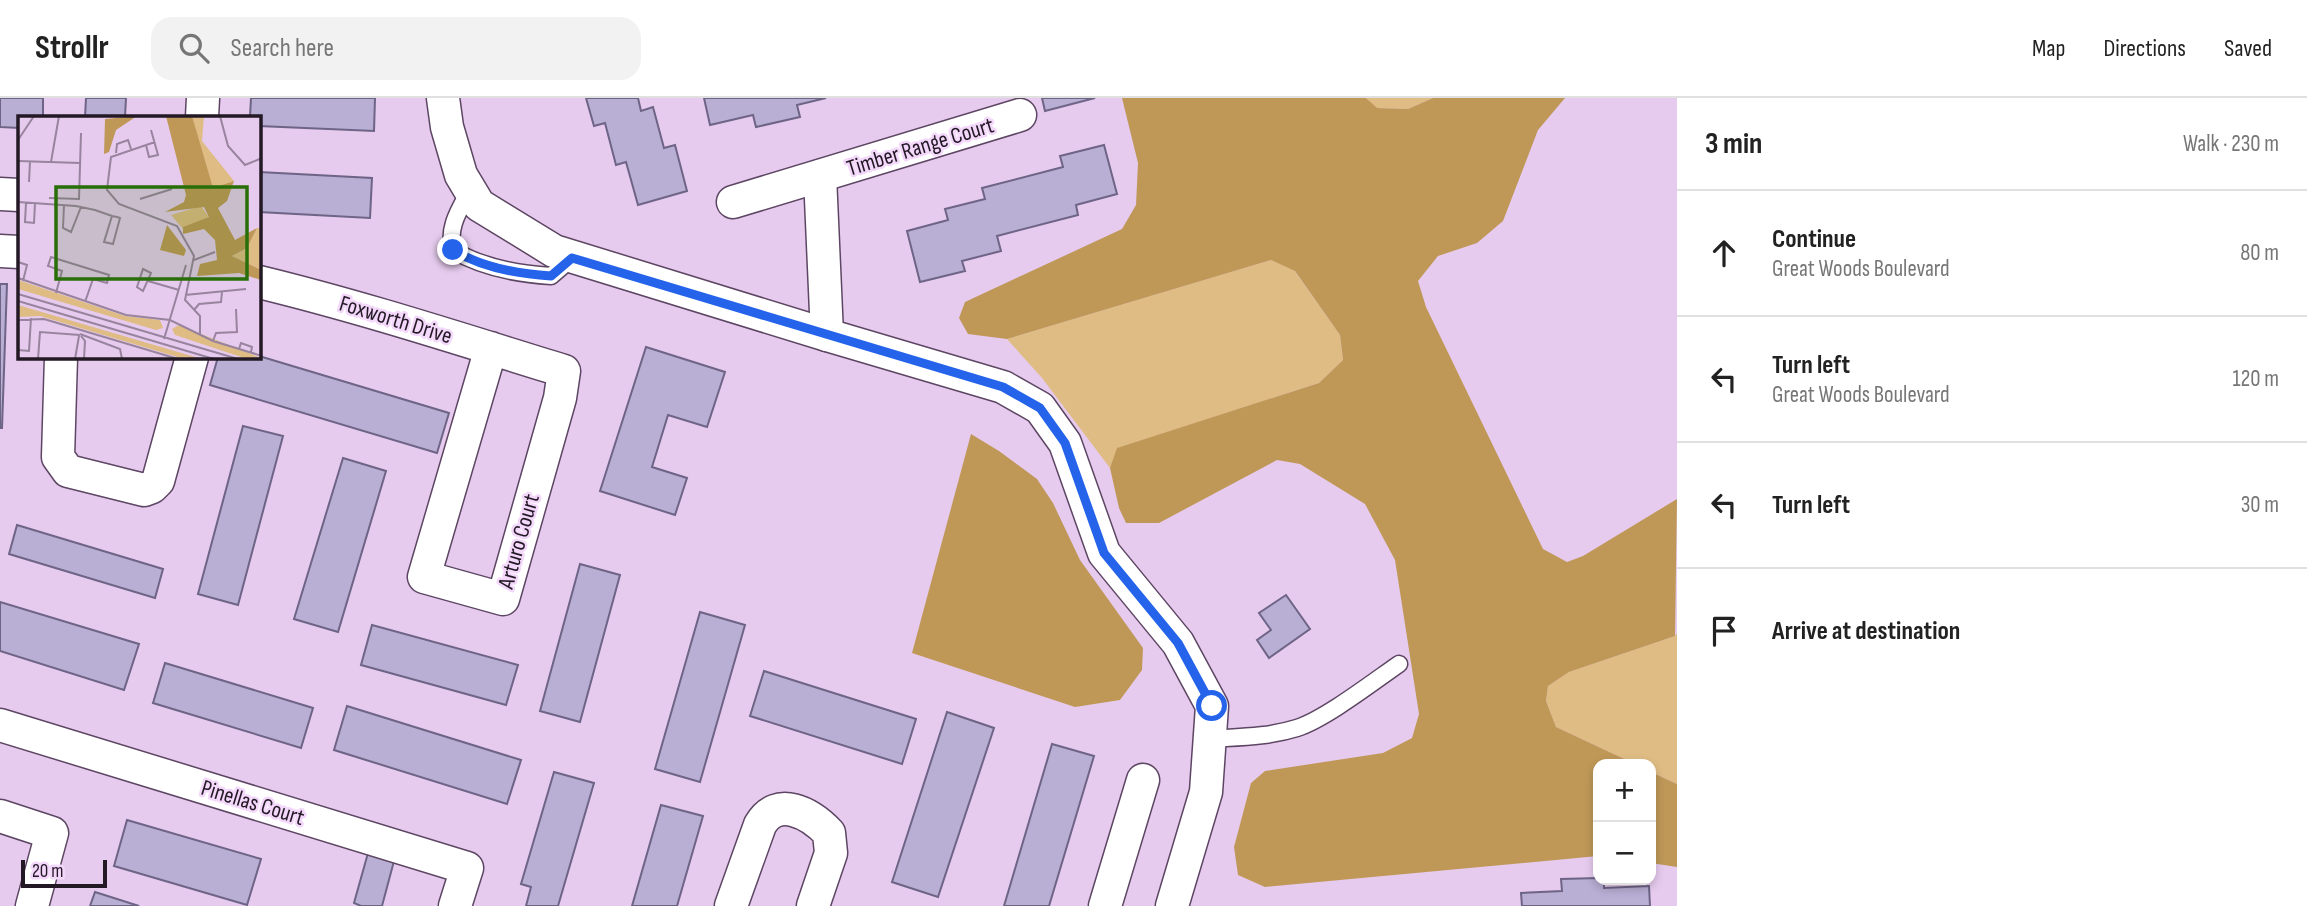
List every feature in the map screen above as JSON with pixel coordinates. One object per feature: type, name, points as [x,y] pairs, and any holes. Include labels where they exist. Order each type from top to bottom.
[{"type":"street","points":[[202,116],[203,98]]},
{"type":"street","points":[[443,98],[450,139],[461,175],[479,205],[554,251],[1003,387],[1040,408],[1065,443],[1104,553],[1178,643],[1212,706],[1206,792],[1172,906]]},
{"type":"street","name":"Timber Range Court","points":[[733,202],[1020,116]]},
{"type":"street","name":"Timber Range Court","points":[[820,176],[827,335]]},
{"type":"street","points":[[0,194],[18,195]]},
{"type":"street","points":[[0,251],[18,252]]},
{"type":"street","name":"Foxworth Drive","points":[[261,282],[343,302],[532,361]]},
{"type":"street","name":"Arturo Court","points":[[491,348],[424,577],[503,598],[560,398],[564,371],[532,361]]},
{"type":"street","points":[[61,359],[58,457],[61,465],[68,471],[144,491],[158,481],[191,359]]},
{"type":"street","name":"Pinellas Court","points":[[0,725],[467,868],[455,906]]},
{"type":"street","points":[[1105,906],[1143,780]]},
{"type":"street","points":[[732,906],[760,825],[767,813],[777,808],[792,810],[810,818],[829,833],[831,853],[813,906]]},
{"type":"street","points":[[0,816],[52,833],[32,906]]},
{"type":"lane","points":[[470,190],[453,223],[450,238],[453,250],[469,260],[532,275],[551,276],[572,258]]},
{"type":"lane","points":[[1210,739],[1263,736],[1299,727],[1332,709],[1399,664]]},
{"type":"shaded area","points":[[1122,98],[1366,98],[1377,108],[1408,109],[1433,98],[1565,98],[1538,130],[1503,221],[1477,243],[1438,256],[1418,281],[1426,307],[1543,549],[1567,562],[1583,556],[1677,499],[1675,636],[1569,672],[1548,686],[1546,701],[1556,727],[1624,759],[1593,759],[1593,856],[1265,887],[1238,875],[1234,847],[1251,783],[1265,771],[1383,753],[1412,738],[1419,714],[1395,560],[1365,504],[1300,464],[1277,460],[1159,523],[1126,523],[1119,508],[1110,468],[1117,448],[1319,383],[1343,360],[1340,335],[1295,271],[1271,260],[1007,339],[968,334],[959,318],[965,302],[1122,229],[1136,205],[1138,163]]},
{"type":"shaded area","points":[[1366,98],[1433,98],[1408,109],[1376,108]]},
{"type":"shaded area","points":[[1271,260],[1294,270],[1340,335],[1343,360],[1319,383],[1118,448],[1110,468],[1042,378],[1007,339]]},
{"type":"shaded area","points":[[971,434],[1037,479],[1053,503],[1080,560],[1143,648],[1142,670],[1120,700],[1075,707],[912,653]]},
{"type":"shaded area","points":[[1677,633],[1677,784],[1656,774],[1656,759],[1624,759],[1556,727],[1546,701],[1548,686],[1569,672],[1675,636]]},
{"type":"shaded area","points":[[1656,774],[1677,784],[1677,867],[1656,864]]},
{"type":"building","points":[[0,98],[43,98],[43,116],[18,116],[18,128],[0,127]]},
{"type":"building","points":[[86,98],[126,98],[125,116],[85,116]]},
{"type":"building","points":[[251,98],[375,98],[374,131],[261,126],[261,116],[250,116]]},
{"type":"building","points":[[586,98],[638,98],[641,111],[653,107],[664,148],[675,145],[687,191],[638,205],[626,162],[616,165],[605,123],[594,126]]},
{"type":"building","points":[[704,98],[826,98],[797,105],[800,117],[756,127],[753,115],[710,125]]},
{"type":"building","points":[[1042,98],[1095,98],[1045,111]]},
{"type":"building","points":[[1104,145],[1117,194],[1076,205],[1078,215],[997,236],[1001,251],[962,261],[965,271],[920,282],[907,231],[948,220],[945,209],[985,199],[982,188],[1063,167],[1060,156]]},
{"type":"building","points":[[261,172],[372,178],[370,218],[261,212]]},
{"type":"building","points":[[0,284],[7,284],[2,428],[0,428]]},
{"type":"building","points":[[646,347],[725,372],[707,427],[668,415],[652,467],[687,478],[675,515],[600,491]]},
{"type":"building","points":[[261,357],[449,413],[437,453],[210,385],[217,359],[261,359]]},
{"type":"building","points":[[243,426],[283,436],[238,605],[198,594]]},
{"type":"building","points":[[343,458],[386,471],[338,632],[294,619]]},
{"type":"building","points":[[17,525],[163,569],[155,598],[9,554]]},
{"type":"building","points":[[580,564],[620,575],[580,722],[540,711]]},
{"type":"building","points":[[1286,595],[1310,629],[1269,658],[1257,640],[1271,630],[1259,613]]},
{"type":"building","points":[[0,602],[139,644],[124,690],[0,651]]},
{"type":"building","points":[[700,612],[745,625],[700,782],[655,769]]},
{"type":"building","points":[[372,625],[518,665],[506,705],[361,665]]},
{"type":"building","points":[[165,663],[313,708],[301,748],[153,703]]},
{"type":"building","points":[[764,671],[916,719],[902,764],[750,716]]},
{"type":"building","points":[[347,706],[521,760],[507,804],[334,750]]},
{"type":"building","points":[[947,712],[994,728],[938,897],[892,882]]},
{"type":"building","points":[[1052,744],[1094,756],[1049,906],[1004,906]]},
{"type":"building","points":[[554,772],[594,783],[558,906],[526,906],[531,887],[521,884]]},
{"type":"building","points":[[661,805],[703,816],[677,906],[632,906]]},
{"type":"building","points":[[127,820],[261,859],[247,905],[114,866]]},
{"type":"building","points":[[368,853],[394,861],[382,906],[361,906],[354,903]]},
{"type":"building","points":[[1593,878],[1593,885],[1604,885],[1604,888],[1649,886],[1650,906],[1522,906],[1521,893],[1562,891],[1561,879]]},
{"type":"building","points":[[95,892],[139,906],[90,906]]},
{"type":"route","points":[[453,250],[469,260],[532,275],[551,276],[572,258],[1003,387],[1040,408],[1065,443],[1104,553],[1178,643],[1212,706]]}]
